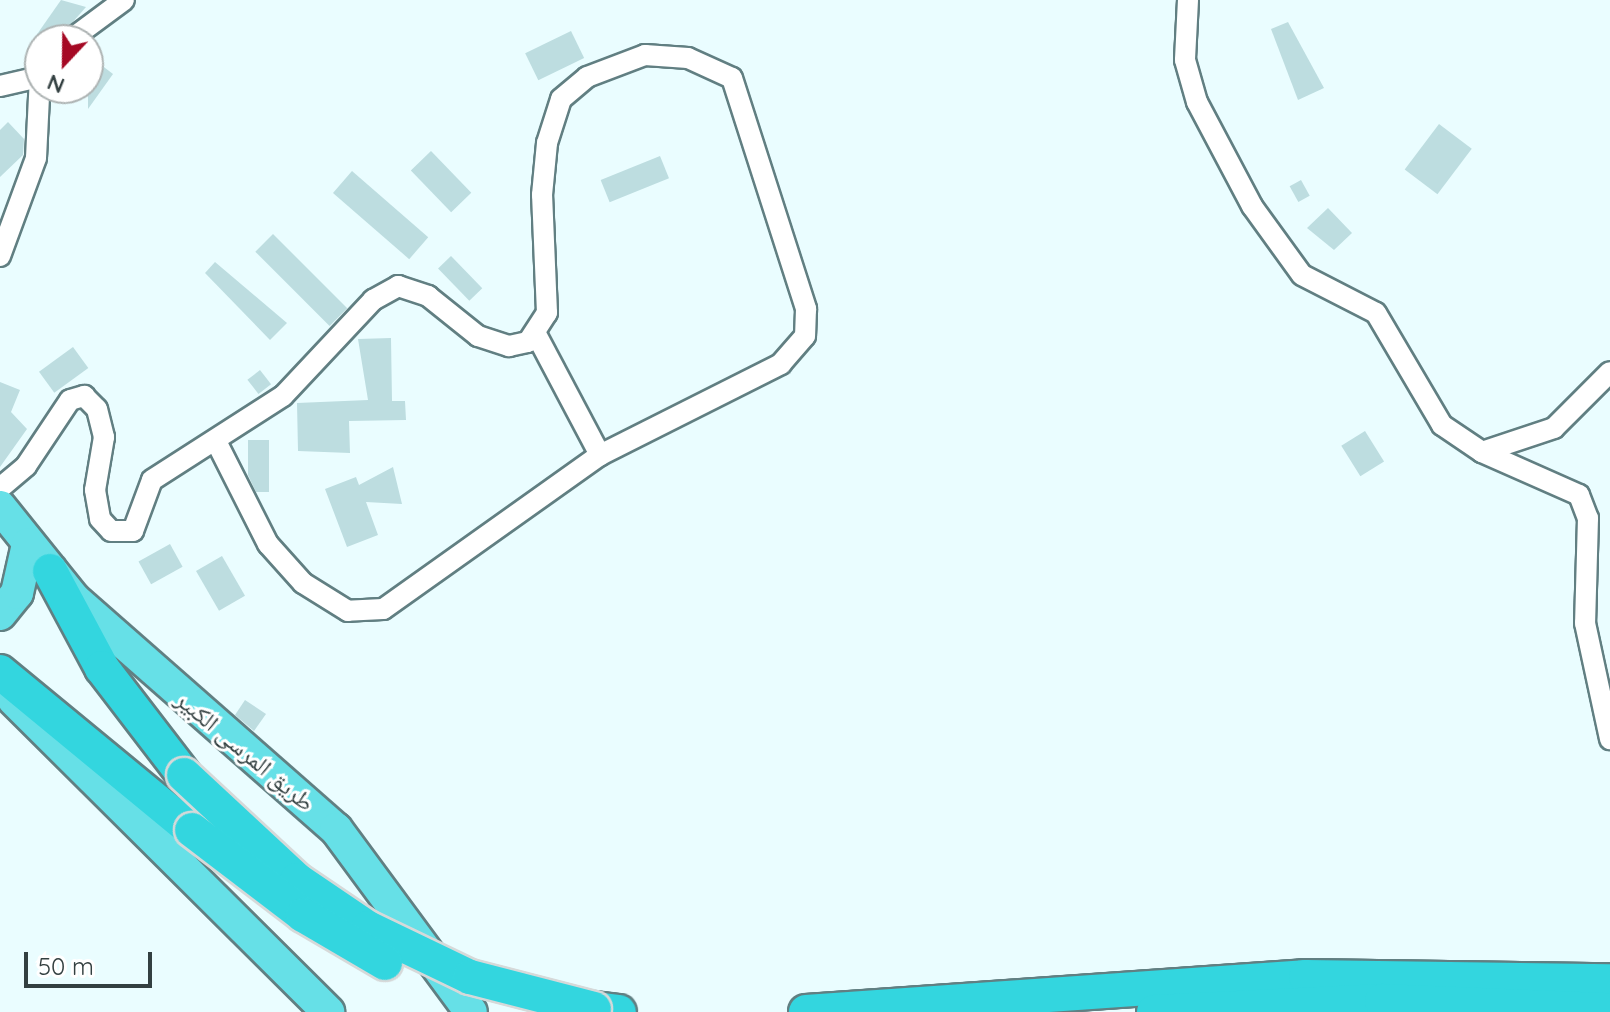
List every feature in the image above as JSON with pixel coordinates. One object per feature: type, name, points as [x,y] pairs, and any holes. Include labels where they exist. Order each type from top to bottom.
[{"type":"highway","points":[[50,571],[102,668],[184,775],[297,880],[368,928],[470,977],[607,1010]]},
{"type":"highway","points":[[0,672],[192,830],[340,940],[504,1012]]},
{"type":"highway","points":[[806,1012],[1320,977],[1610,981]]},
{"type":"highway","points":[[1154,1012],[1382,1001],[1610,1010]]},
{"type":"main road","name":"طريق المرسى الكبير","points":[[0,507],[50,571],[142,664],[336,829],[471,1012]]},
{"type":"main road","points":[[0,614],[17,593],[28,544]]},
{"type":"main road","points":[[0,686],[328,1012]]},
{"type":"street","points":[[92,24],[124,0]]},
{"type":"street","points":[[1188,0],[1191,84],[1260,218],[1302,275],[1376,313],[1427,406],[1482,452],[1579,495],[1588,518],[1585,623],[1610,739]]},
{"type":"street","points":[[217,443],[268,544],[303,583],[348,611],[383,609],[600,455],[781,364],[805,336],[806,309],[732,78],[688,58],[645,55],[587,77],[561,99],[547,143],[547,313],[537,336]]},
{"type":"street","points":[[0,86],[24,80]]},
{"type":"street","points":[[0,256],[36,158],[38,104]]},
{"type":"street","points":[[0,488],[80,395],[91,400],[102,424],[95,501],[111,531],[133,531],[152,480],[217,443],[283,396],[373,300],[398,286],[428,296],[496,344],[537,336]]},
{"type":"street","points":[[537,336],[600,455]]},
{"type":"street","points":[[1482,452],[1554,428],[1610,372]]},
{"type":"building","points":[[61,0],[86,7],[71,24],[44,24]]},
{"type":"building","points":[[1288,22],[1324,88],[1298,100],[1271,29]]},
{"type":"building","points":[[571,31],[584,58],[538,80],[525,53]]},
{"type":"building","points":[[104,67],[113,74],[104,87]]},
{"type":"building","points":[[8,122],[24,139],[23,155],[0,177],[0,130]]},
{"type":"building","points":[[1439,124],[1472,149],[1437,194],[1405,170]]},
{"type":"building","points":[[431,151],[471,193],[451,212],[411,170]]},
{"type":"building","points":[[660,156],[669,178],[610,202],[601,180]]},
{"type":"building","points":[[352,171],[428,237],[409,259],[333,193]]},
{"type":"building","points":[[1301,180],[1310,196],[1298,202],[1290,186]]},
{"type":"building","points":[[1328,208],[1352,233],[1334,250],[1307,228]]},
{"type":"building","points":[[273,234],[347,308],[330,326],[255,252]]},
{"type":"building","points":[[451,256],[482,288],[469,301],[438,269]]},
{"type":"building","points":[[215,262],[287,323],[270,340],[205,273]]},
{"type":"building","points":[[391,338],[392,401],[405,401],[406,420],[349,421],[350,453],[298,451],[297,403],[368,400],[358,339]]},
{"type":"building","points":[[73,347],[88,368],[54,393],[39,372]]},
{"type":"building","points":[[260,370],[271,384],[258,394],[247,380]]},
{"type":"building","points":[[0,382],[20,390],[11,412],[27,429],[0,467]]},
{"type":"building","points":[[1365,431],[1384,462],[1360,476],[1341,446]]},
{"type":"building","points":[[248,440],[269,440],[269,492],[256,492],[248,475]]},
{"type":"building","points":[[393,467],[402,504],[366,502],[378,535],[347,547],[325,489],[356,477],[359,485]]},
{"type":"building","points":[[170,544],[183,567],[151,584],[139,561]]},
{"type":"building","points":[[222,556],[245,596],[219,611],[196,571]]},
{"type":"building","points":[[245,700],[266,714],[254,731],[235,715]]}]
